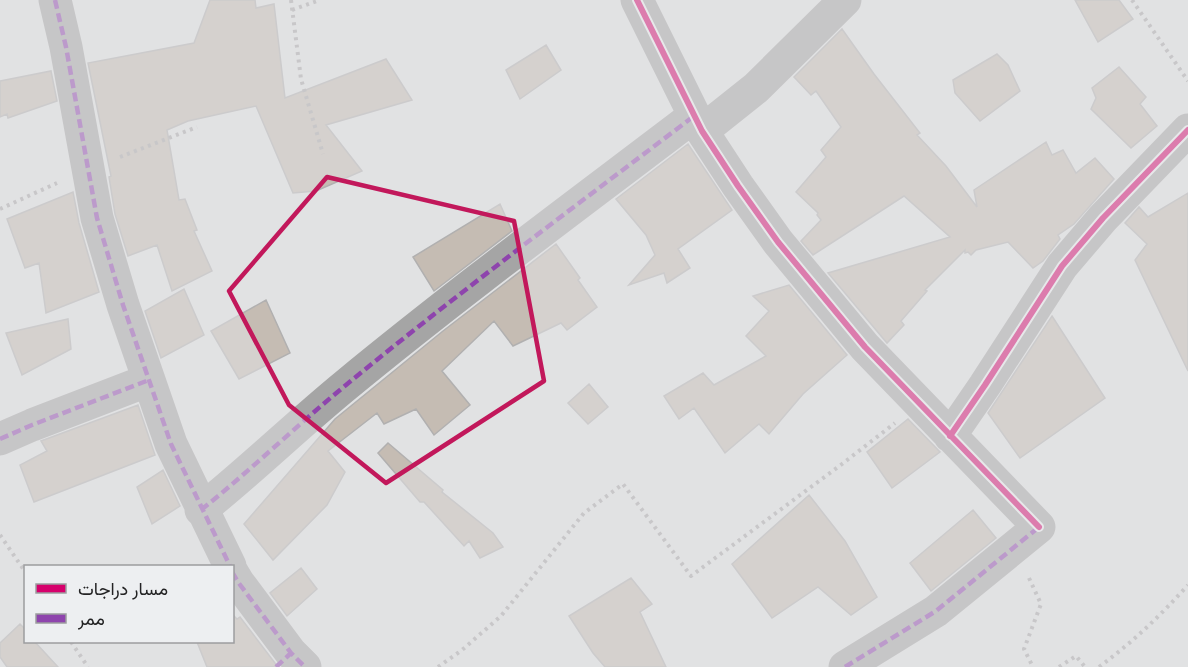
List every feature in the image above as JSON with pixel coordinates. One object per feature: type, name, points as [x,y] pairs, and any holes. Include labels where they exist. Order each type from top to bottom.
[{"type":"street","points":[[54,0],[66,47],[97,218],[123,304],[171,444],[229,565]]},
{"type":"street","points":[[638,0],[698,124],[738,186],[785,251],[865,347],[1040,527],[936,611],[844,667]]},
{"type":"street","points":[[201,510],[243,477],[354,378],[493,268],[698,124],[756,88],[845,0]]},
{"type":"street","points":[[950,436],[1062,266],[1103,218],[1188,130]]},
{"type":"street","points":[[0,439],[149,381]]},
{"type":"street","points":[[234,575],[291,662]]},
{"type":"path","points":[[291,0],[301,79],[323,154]]},
{"type":"path","points":[[292,10],[320,0]]},
{"type":"path","points":[[1132,0],[1188,81]]},
{"type":"path","points":[[438,667],[462,650],[501,616],[584,513],[623,484],[690,576],[919,404]]},
{"type":"path","points":[[0,535],[24,570]]},
{"type":"path","points":[[1014,547],[1041,604],[1024,649],[1033,667]]},
{"type":"path","points":[[1099,667],[1134,641],[1188,585]]},
{"type":"path","points":[[72,643],[88,667]]},
{"type":"path","points":[[1059,667],[1076,656],[1085,667]]},
{"type":"highlighted area","points":[[327,177],[514,221],[544,381],[386,483],[289,405],[229,291]]},
{"type":"building","points":[[210,0],[255,0],[256,8],[274,4],[285,98],[386,59],[412,100],[326,125],[362,171],[316,191],[293,193],[256,106],[188,121],[167,130],[179,200],[185,199],[197,230],[194,231],[212,271],[172,291],[157,245],[128,256],[115,214],[109,177],[111,176],[88,63],[194,43]]},
{"type":"building","points":[[1075,0],[1119,0],[1133,19],[1098,42]]},
{"type":"building","points":[[842,29],[920,133],[917,135],[946,166],[977,207],[974,190],[1046,142],[1052,155],[1063,150],[1076,173],[1095,158],[1114,179],[1074,224],[1058,235],[1060,239],[1043,261],[1033,268],[1008,242],[976,250],[971,255],[968,252],[965,253],[965,250],[925,290],[927,291],[901,321],[904,325],[887,343],[828,273],[950,237],[904,196],[813,255],[801,241],[821,220],[818,213],[796,192],[826,157],[821,150],[841,127],[816,91],[811,95],[794,77]]},
{"type":"building","points":[[546,45],[561,70],[520,99],[506,70]]},
{"type":"building","points":[[997,54],[1008,65],[1020,91],[980,121],[955,93],[953,80]]},
{"type":"building","points":[[1119,67],[1146,97],[1140,104],[1157,126],[1131,148],[1091,109],[1096,98],[1092,88]]},
{"type":"building","points":[[51,71],[57,101],[8,118],[7,114],[0,117],[0,81]]},
{"type":"building","points":[[688,144],[732,210],[678,249],[690,268],[667,283],[664,273],[629,285],[655,255],[646,235],[616,199]]},
{"type":"building","points":[[73,192],[79,223],[99,292],[46,313],[39,263],[25,268],[7,219]]},
{"type":"building","points":[[1188,193],[1188,371],[1135,260],[1147,244],[1125,223],[1139,207],[1148,217]]},
{"type":"building","points":[[500,204],[512,231],[434,291],[413,257]]},
{"type":"building","points":[[556,244],[597,307],[567,330],[561,323],[513,346],[494,321],[442,371],[470,405],[434,435],[416,409],[384,424],[377,413],[328,451],[345,472],[327,505],[273,560],[244,524],[335,419],[443,331]]},
{"type":"building","points":[[789,285],[847,355],[803,394],[769,434],[759,424],[725,453],[694,408],[679,419],[664,396],[703,373],[714,385],[766,356],[746,336],[769,311],[753,296]]},
{"type":"building","points":[[184,289],[204,335],[161,358],[145,311]]},
{"type":"building","points":[[266,300],[290,353],[239,379],[211,331]]},
{"type":"building","points":[[1052,316],[1105,398],[1020,458],[988,413]]},
{"type":"building","points":[[68,319],[71,349],[22,375],[6,333]]},
{"type":"building","points":[[589,384],[608,407],[588,424],[568,403]]},
{"type":"building","points":[[138,405],[155,455],[34,502],[20,465],[47,451],[41,441]]},
{"type":"building","points":[[908,419],[940,452],[892,488],[867,452]]},
{"type":"building","points":[[388,443],[443,490],[442,492],[493,533],[503,547],[480,558],[469,541],[464,546],[424,502],[420,502],[378,453]]},
{"type":"building","points":[[163,470],[180,506],[152,524],[137,487]]},
{"type":"building","points":[[809,495],[845,541],[877,597],[851,615],[818,587],[772,618],[732,564]]},
{"type":"building","points":[[973,510],[996,538],[931,591],[910,563]]},
{"type":"building","points":[[301,568],[317,589],[287,616],[270,593]]},
{"type":"building","points":[[631,578],[652,604],[640,612],[666,667],[605,667],[569,616]]},
{"type":"building","points":[[234,616],[237,619],[240,617],[278,667],[207,667],[197,643],[234,643]]},
{"type":"building","points":[[20,624],[24,628],[24,643],[36,643],[58,667],[7,667],[0,657],[0,643]]},
{"type":"marked path","points":[[55,0],[66,47],[97,218],[123,305],[171,444],[230,565]]},
{"type":"marked path","points":[[201,510],[389,350],[694,116]]},
{"type":"marked path","points":[[0,439],[149,380]]},
{"type":"marked path","points":[[845,667],[936,611],[1039,527]]},
{"type":"marked path","points":[[234,575],[291,653],[305,667]]},
{"type":"marked path","points":[[276,667],[291,653]]},
{"type":"cycle path","points":[[637,0],[702,131],[778,242],[865,347],[1039,527]]},
{"type":"cycle path","points":[[950,436],[1062,266],[1103,218],[1188,130]]}]
